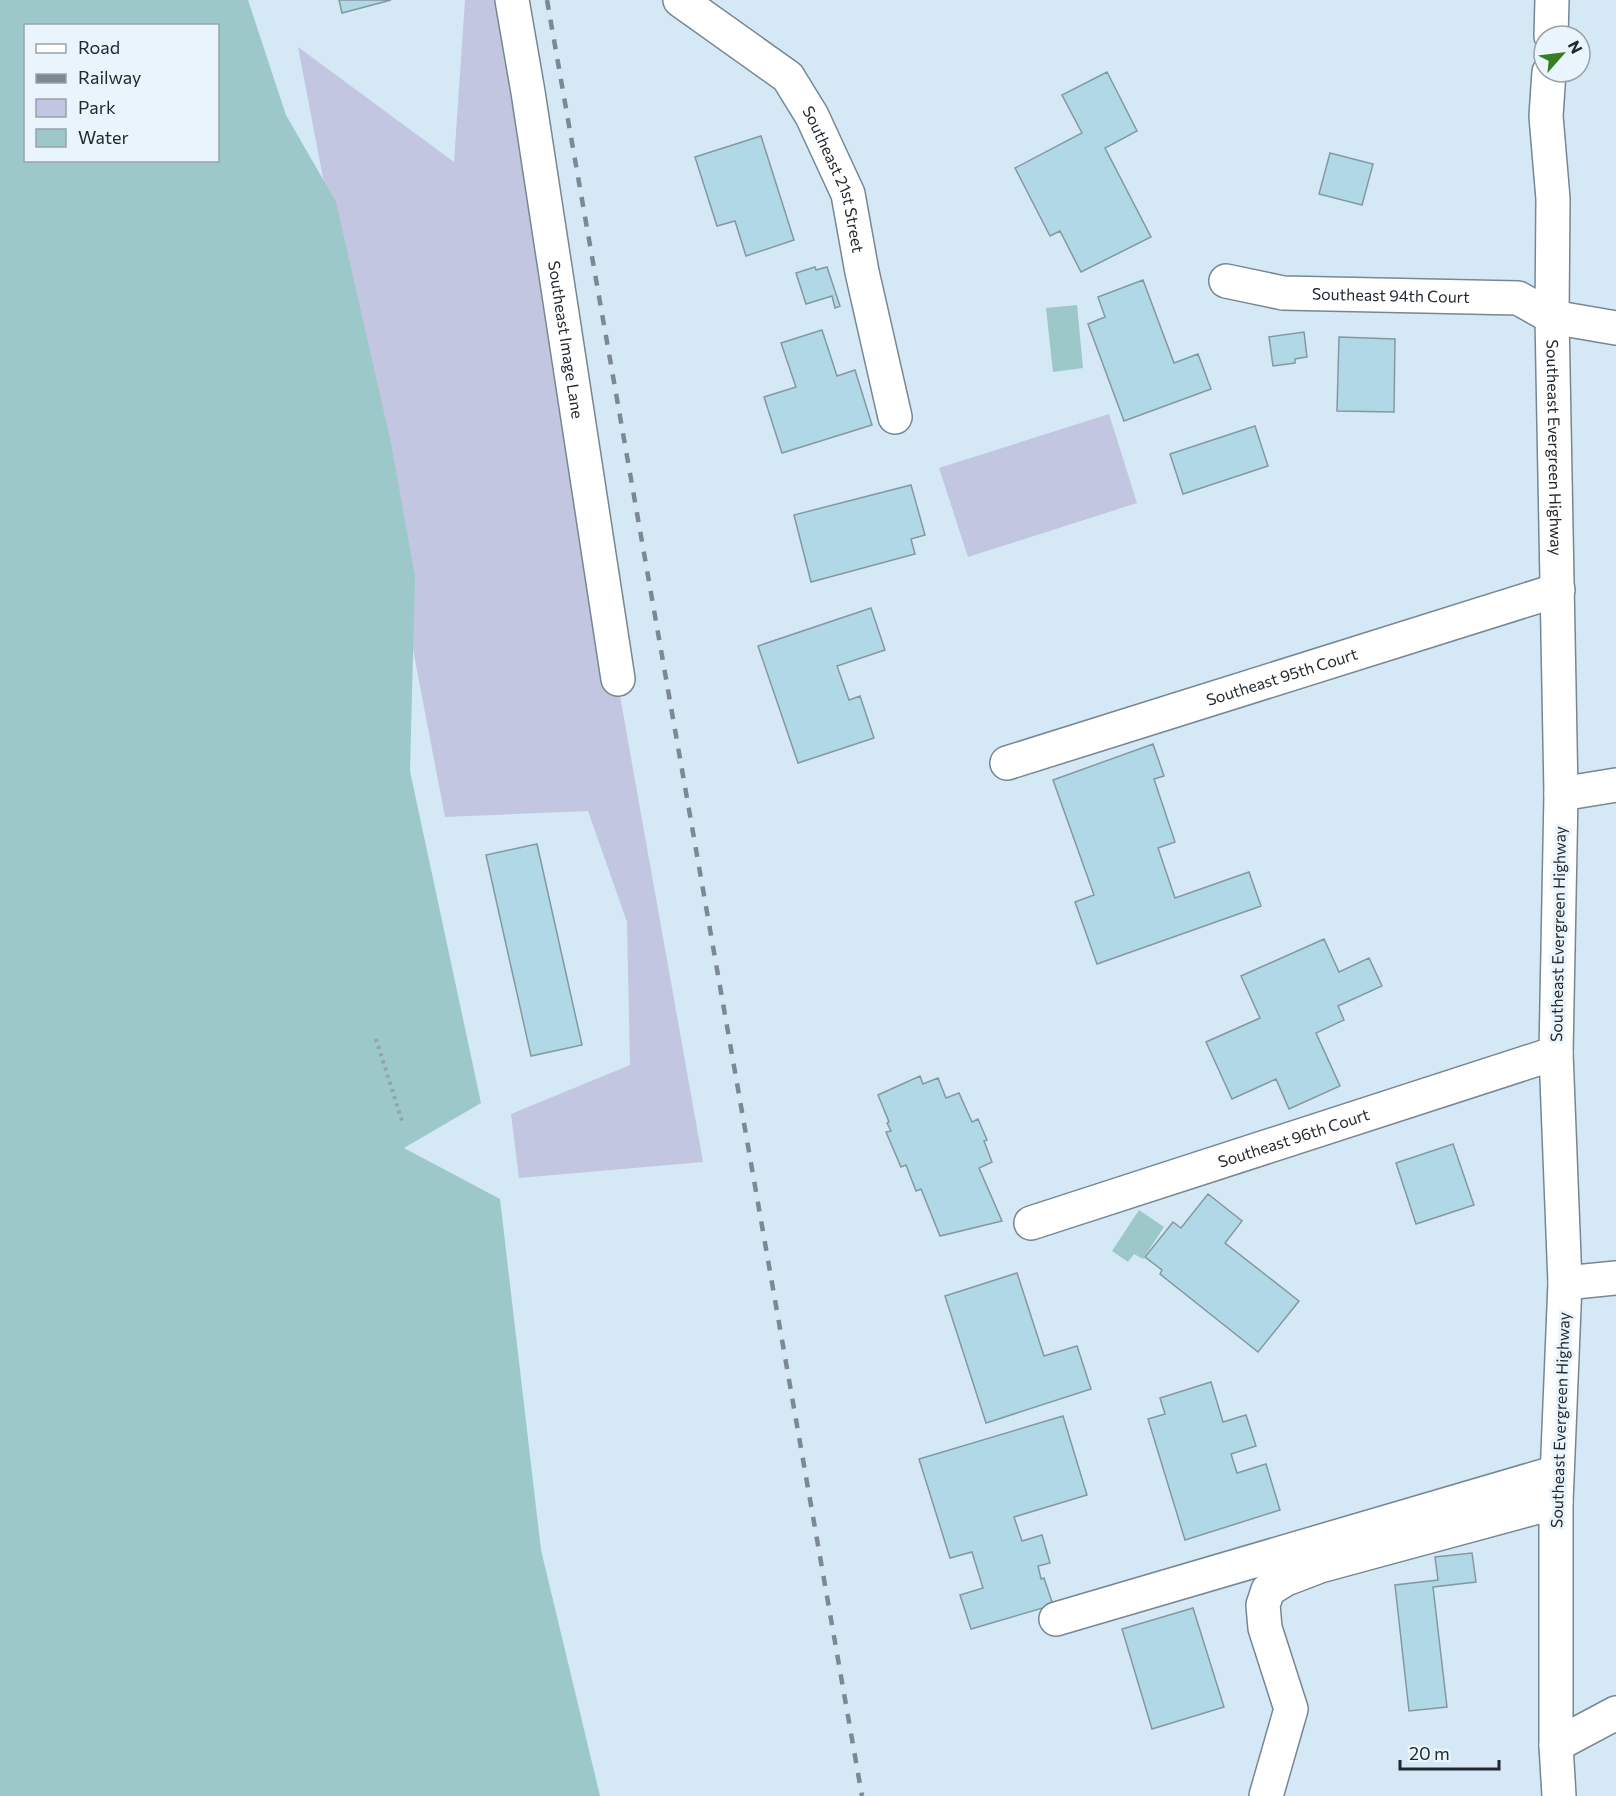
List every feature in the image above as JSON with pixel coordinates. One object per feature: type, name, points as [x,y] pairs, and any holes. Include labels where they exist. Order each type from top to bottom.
[{"type":"street","name":"Southeast Image Lane","points":[[512,0],[618,679]]},
{"type":"street","name":"Southeast 21st Street","points":[[680,0],[788,78],[812,116],[848,194],[862,272],[895,417]]},
{"type":"street","points":[[1551,24],[1552,0]]},
{"type":"street","name":"Southeast Evergreen Highway","points":[[1548,84],[1546,116],[1553,199],[1552,317],[1561,794],[1556,1053],[1565,1284],[1556,1487],[1556,1744],[1559,1796]]},
{"type":"street","name":"Southeast 94th Court","points":[[1227,281],[1283,293],[1518,298],[1552,317]]},
{"type":"street","points":[[1552,317],[1616,328]]},
{"type":"street","name":"Southeast 95th Court","points":[[1007,763],[1558,590]]},
{"type":"street","points":[[1561,794],[1616,785]]},
{"type":"street","name":"Southeast 96th Court","points":[[1031,1223],[1556,1053]]},
{"type":"street","points":[[1565,1284],[1616,1278]]},
{"type":"street","points":[[1056,1619],[1556,1487]]},
{"type":"street","points":[[1266,1796],[1291,1709],[1265,1628],[1263,1605],[1268,1590],[1286,1579],[1320,1566],[1556,1487]]},
{"type":"street","points":[[1556,1744],[1616,1713]]},
{"type":"path","points":[[376,1039],[403,1124]]},
{"type":"green space","points":[[465,0],[496,0],[703,1162],[519,1178],[511,1114],[630,1065],[627,922],[588,811],[445,817],[298,47],[454,162]]},
{"type":"green space","points":[[1109,414],[1137,503],[968,557],[939,468]]},
{"type":"water","points":[[0,0],[248,0],[286,115],[336,202],[391,443],[415,577],[410,771],[481,1103],[404,1148],[500,1199],[541,1550],[600,1796],[0,1796]]},
{"type":"water","points":[[1077,305],[1083,368],[1053,372],[1046,308]]},
{"type":"water","points":[[1139,1210],[1164,1227],[1143,1259],[1134,1254],[1128,1262],[1112,1251]]},
{"type":"building","points":[[339,0],[391,0],[342,13]]},
{"type":"building","points":[[1107,72],[1137,131],[1105,148],[1151,237],[1081,272],[1060,231],[1050,236],[1015,168],[1082,133],[1062,95]]},
{"type":"building","points":[[761,136],[794,240],[746,256],[735,221],[717,226],[695,157]]},
{"type":"building","points":[[1330,153],[1373,164],[1362,205],[1319,194]]},
{"type":"building","points":[[815,267],[816,270],[827,267],[840,306],[835,308],[832,296],[806,304],[796,273]]},
{"type":"building","points":[[1143,280],[1174,363],[1198,354],[1211,389],[1124,421],[1088,324],[1105,317],[1098,297]]},
{"type":"building","points":[[822,330],[837,376],[855,370],[872,425],[782,453],[764,397],[796,387],[781,343]]},
{"type":"building","points":[[1304,332],[1307,357],[1295,359],[1295,363],[1273,366],[1269,337]]},
{"type":"building","points":[[1339,337],[1395,339],[1394,412],[1337,411]]},
{"type":"building","points":[[1255,426],[1268,466],[1183,494],[1170,454]]},
{"type":"building","points":[[911,485],[925,535],[911,539],[915,554],[811,582],[794,515]]},
{"type":"building","points":[[871,608],[885,650],[837,666],[849,700],[860,696],[874,738],[798,763],[758,646]]},
{"type":"building","points":[[1153,744],[1164,776],[1154,779],[1175,842],[1158,848],[1175,898],[1249,872],[1261,906],[1097,964],[1075,902],[1094,895],[1053,780]]},
{"type":"building","points":[[537,844],[582,1045],[531,1056],[486,855]]},
{"type":"building","points":[[1324,939],[1339,972],[1369,958],[1382,986],[1338,1006],[1344,1020],[1316,1033],[1340,1086],[1289,1109],[1276,1079],[1232,1099],[1206,1042],[1260,1018],[1241,976]]},
{"type":"building","points":[[920,1076],[923,1084],[938,1078],[946,1098],[959,1093],[972,1122],[978,1119],[987,1140],[984,1141],[992,1162],[979,1168],[1002,1221],[940,1236],[921,1189],[916,1191],[906,1165],[901,1167],[886,1132],[891,1131],[878,1095]]},
{"type":"building","points":[[1453,1144],[1474,1205],[1416,1224],[1396,1163]]},
{"type":"building","points":[[1208,1194],[1242,1221],[1225,1243],[1299,1301],[1258,1352],[1160,1274],[1162,1270],[1145,1257],[1173,1222],[1181,1228]]},
{"type":"building","points":[[1017,1273],[1044,1356],[1077,1346],[1091,1389],[986,1423],[945,1296]]},
{"type":"building","points":[[1211,1382],[1223,1422],[1246,1415],[1256,1446],[1231,1454],[1237,1473],[1266,1464],[1280,1510],[1185,1540],[1148,1419],[1165,1414],[1160,1398]]},
{"type":"building","points":[[1063,1416],[1087,1495],[1014,1517],[1022,1541],[1042,1535],[1050,1563],[1038,1566],[1041,1579],[1044,1578],[1053,1605],[971,1629],[960,1595],[983,1588],[972,1552],[950,1558],[919,1459]]},
{"type":"building","points":[[1472,1553],[1476,1582],[1433,1587],[1447,1707],[1409,1711],[1395,1585],[1438,1580],[1435,1557]]},
{"type":"building","points":[[1193,1608],[1224,1707],[1152,1729],[1122,1629]]},
{"type":"railway","points":[[547,0],[862,1796]]}]
